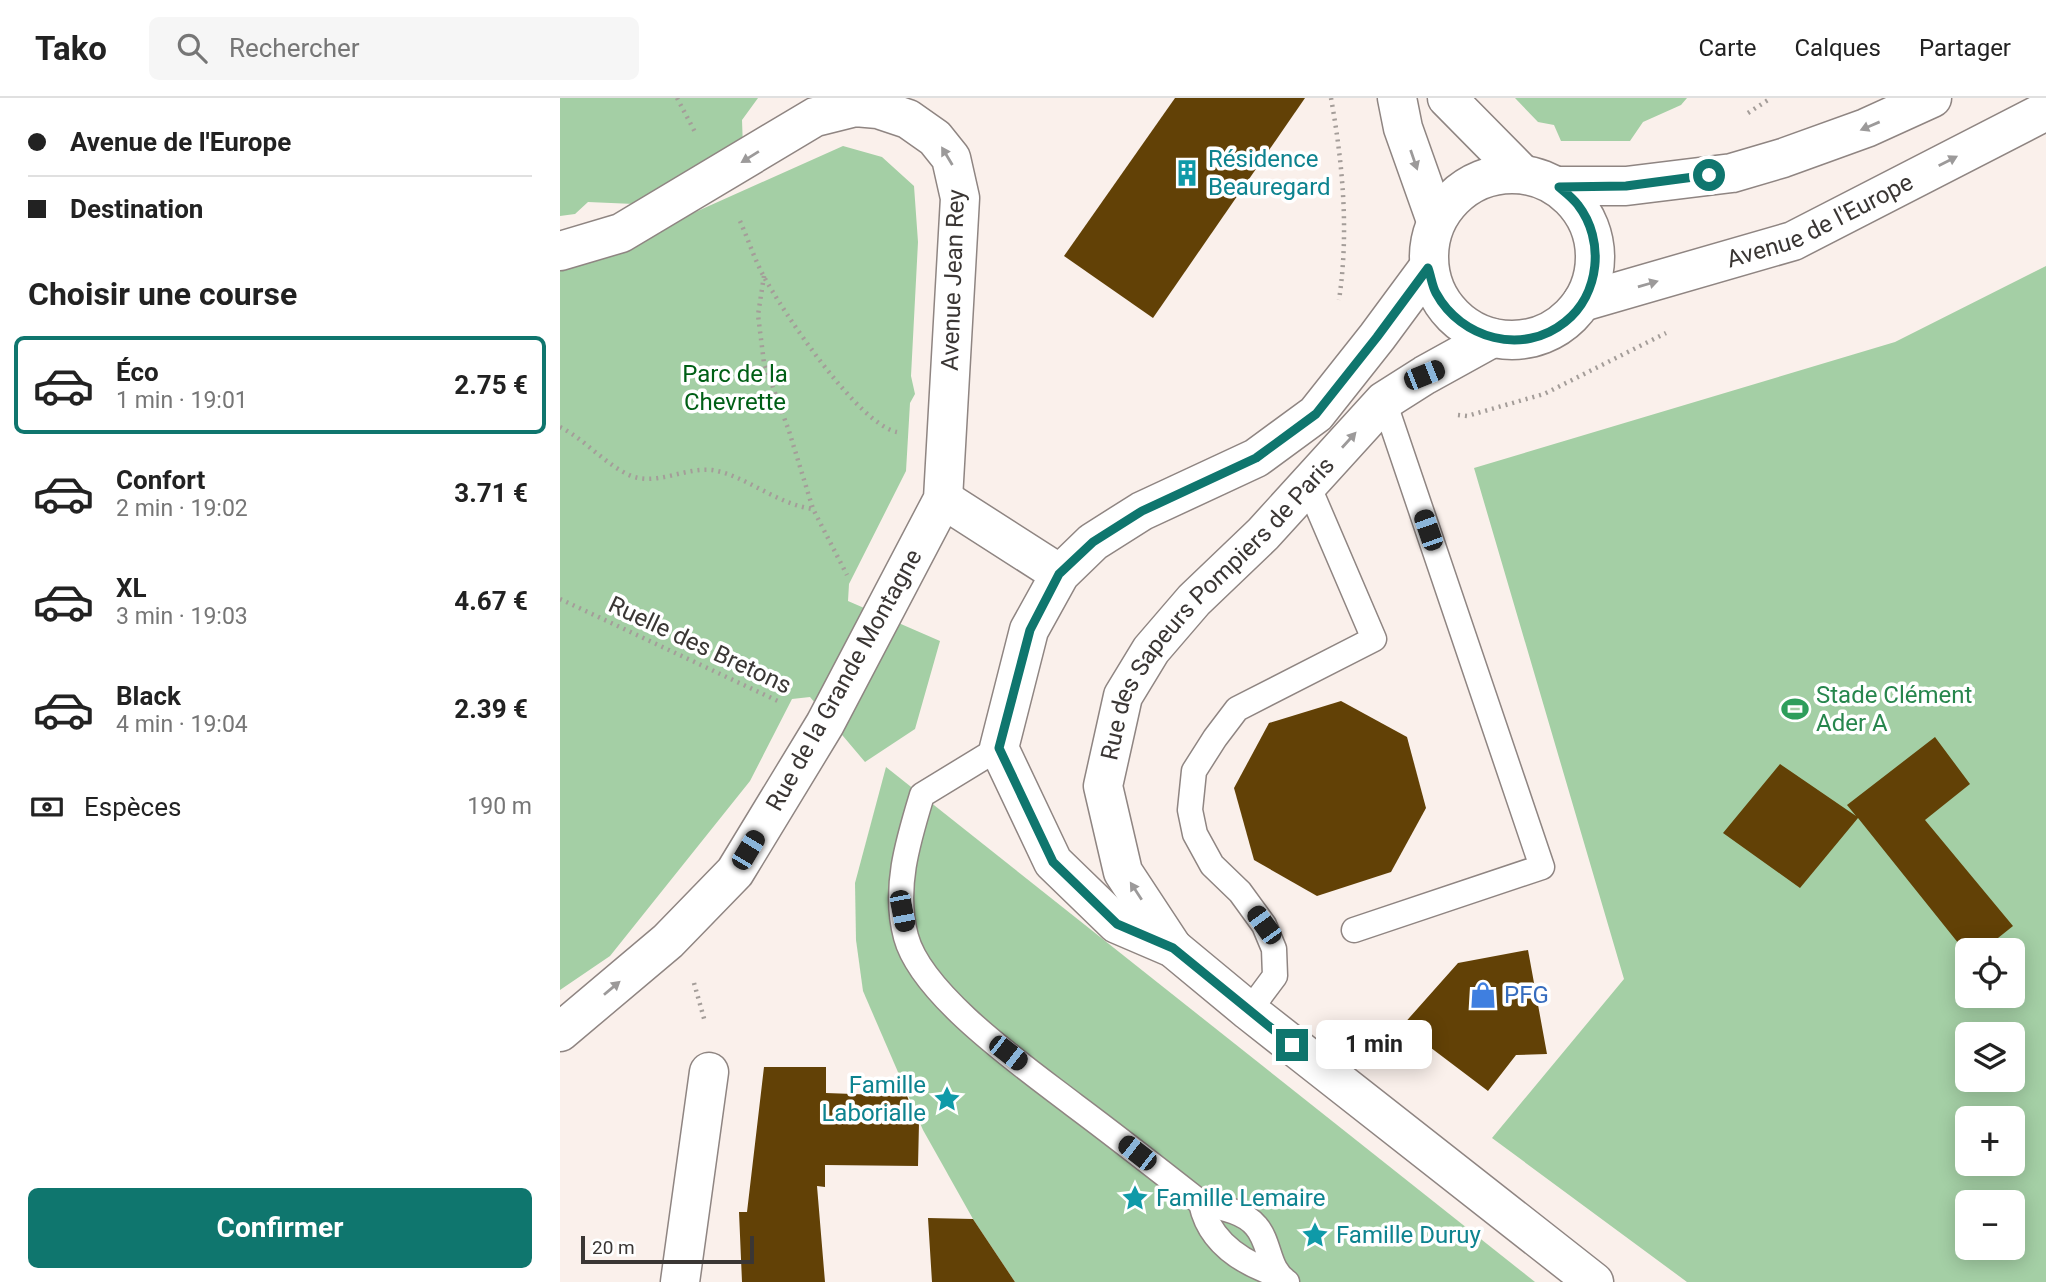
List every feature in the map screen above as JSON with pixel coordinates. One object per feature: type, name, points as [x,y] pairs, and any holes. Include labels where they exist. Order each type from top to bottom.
[{"type":"street","points":[[1397,98],[1403,128],[1436,221]]},
{"type":"street","points":[[1447,98],[1522,174]]},
{"type":"street","points":[[1559,187],[1626,186],[1732,173],[1866,128],[1932,98]]},
{"type":"street","name":"Avenue Jean Rey","points":[[560,251],[621,233],[815,117],[855,107],[878,109],[908,119],[935,138],[951,158],[960,198],[943,499]]},
{"type":"street","name":"Avenue de l'Europe","points":[[1583,302],[1793,241],[2046,111]]},
{"type":"street","points":[[1496,174],[1522,174],[1541,178],[1559,187],[1578,205],[1591,227],[1596,252],[1593,278],[1583,302],[1565,322],[1543,334],[1518,340],[1492,338],[1469,328],[1450,312],[1435,292],[1428,268],[1429,243],[1436,221],[1451,199],[1471,184],[1496,174]]},
{"type":"street","name":"Rue des Sapeurs Pompiers de Paris","points":[[1428,268],[1316,414],[1256,458],[1122,523],[1093,542],[1059,574],[1030,630],[999,748],[1053,862],[1117,924],[1173,948],[1249,1011],[1594,1282]]},
{"type":"street","name":"Rue des Sapeurs Pompiers de Paris","points":[[1173,948],[1123,872],[1103,786],[1123,696],[1151,650],[1194,600],[1264,534],[1384,401],[1424,375],[1492,338]]},
{"type":"street","points":[[943,499],[1059,574]]},
{"type":"street","name":"Rue de la Grande Montagne","points":[[560,1032],[668,941],[735,872],[825,724],[943,499]]},
{"type":"street","points":[[680,1282],[709,1072]]},
{"type":"lane","points":[[1354,929],[1542,867],[1384,401]]},
{"type":"lane","points":[[1249,1011],[1275,976],[1274,949],[1264,925],[1240,892],[1212,865],[1195,834],[1190,810],[1194,771],[1237,709],[1374,639],[1308,485]]},
{"type":"lane","points":[[999,748],[922,795],[909,836],[902,871],[902,911],[907,939],[921,966],[947,999],[987,1037],[1201,1203],[1229,1210],[1246,1217],[1257,1226],[1282,1279]]},
{"type":"lane","points":[[1201,1203],[1209,1227],[1224,1247],[1258,1269],[1282,1279]]},
{"type":"path","points":[[719,176],[764,275],[822,363],[858,404],[888,430],[946,442]]},
{"type":"path","points":[[764,275],[758,315],[764,363],[813,509],[856,592],[852,612],[877,623]]},
{"type":"path","points":[[1467,416],[1544,394],[1677,327]]},
{"type":"path","points":[[560,427],[627,474],[647,480],[693,470],[714,471],[778,499],[813,509]]},
{"type":"path","name":"Ruelle des Bretons","points":[[560,599],[825,724]]},
{"type":"path","points":[[694,982],[709,1039],[709,1072]]},
{"type":"green space","points":[[560,98],[758,98],[742,120],[744,177],[634,204],[588,202],[575,214],[560,216]]},
{"type":"green space","points":[[1515,98],[1687,98],[1681,105],[1643,122],[1630,141],[1561,141],[1554,125],[1538,122]]},
{"type":"green space","name":"Parc de la Chevrette","points":[[843,146],[882,157],[914,186],[918,242],[911,376],[915,394],[910,403],[906,471],[849,584],[848,601],[940,641],[915,729],[865,762],[810,697],[792,699],[750,781],[610,956],[560,990],[560,262],[604,253]]},
{"type":"green space","name":"Stade Clément Ader A","points":[[2046,266],[2046,1282],[1687,1282],[1492,1138],[1624,979],[1474,468],[1895,342]]},
{"type":"green space","points":[[886,767],[1535,1282],[1015,1282],[973,1219],[923,1130],[863,991],[856,940],[855,883]]},
{"type":"building","name":"Résidence Beauregard","points":[[1175,98],[1305,98],[1153,318],[1064,256]]},
{"type":"building","points":[[1341,701],[1407,737],[1426,808],[1391,872],[1317,896],[1254,860],[1234,788],[1269,723]]},
{"type":"building","points":[[1935,737],[1970,784],[1925,820],[2013,926],[1998,938],[1955,939],[1858,818],[1800,888],[1723,833],[1780,764],[1856,816],[1847,805]]},
{"type":"building","name":"PFG","points":[[1528,950],[1547,1054],[1516,1055],[1488,1091],[1402,1026],[1458,963]]},
{"type":"building","points":[[764,1067],[826,1067],[826,1093],[907,1096],[919,1123],[918,1166],[825,1165],[825,1187],[817,1186],[825,1282],[742,1282],[739,1212],[747,1212]]},
{"type":"building","points":[[928,1218],[973,1219],[1015,1282],[932,1282]]},
{"type":"place","name":"Résidence Beauregard","points":[[1187,173]]},
{"type":"place","name":"Stade Clément Ader A","points":[[1795,709]]},
{"type":"place","name":"PFG","points":[[1483,995]]},
{"type":"place","name":"Famille Laborialle","points":[[947,1099]]},
{"type":"place","name":"Famille Lemaire","points":[[1135,1198]]},
{"type":"place","name":"Famille Duruy","points":[[1315,1235]]},
{"type":"route","points":[[1292,1045],[1173,948],[1117,924],[1053,862],[999,748],[1030,630],[1059,574],[1093,542],[1142,511],[1256,458],[1316,414],[1428,268],[1435,292],[1450,312],[1469,328],[1492,338],[1518,340],[1543,334],[1565,322],[1583,302],[1593,278],[1596,252],[1591,227],[1578,205],[1559,187],[1626,186],[1709,175]]}]
